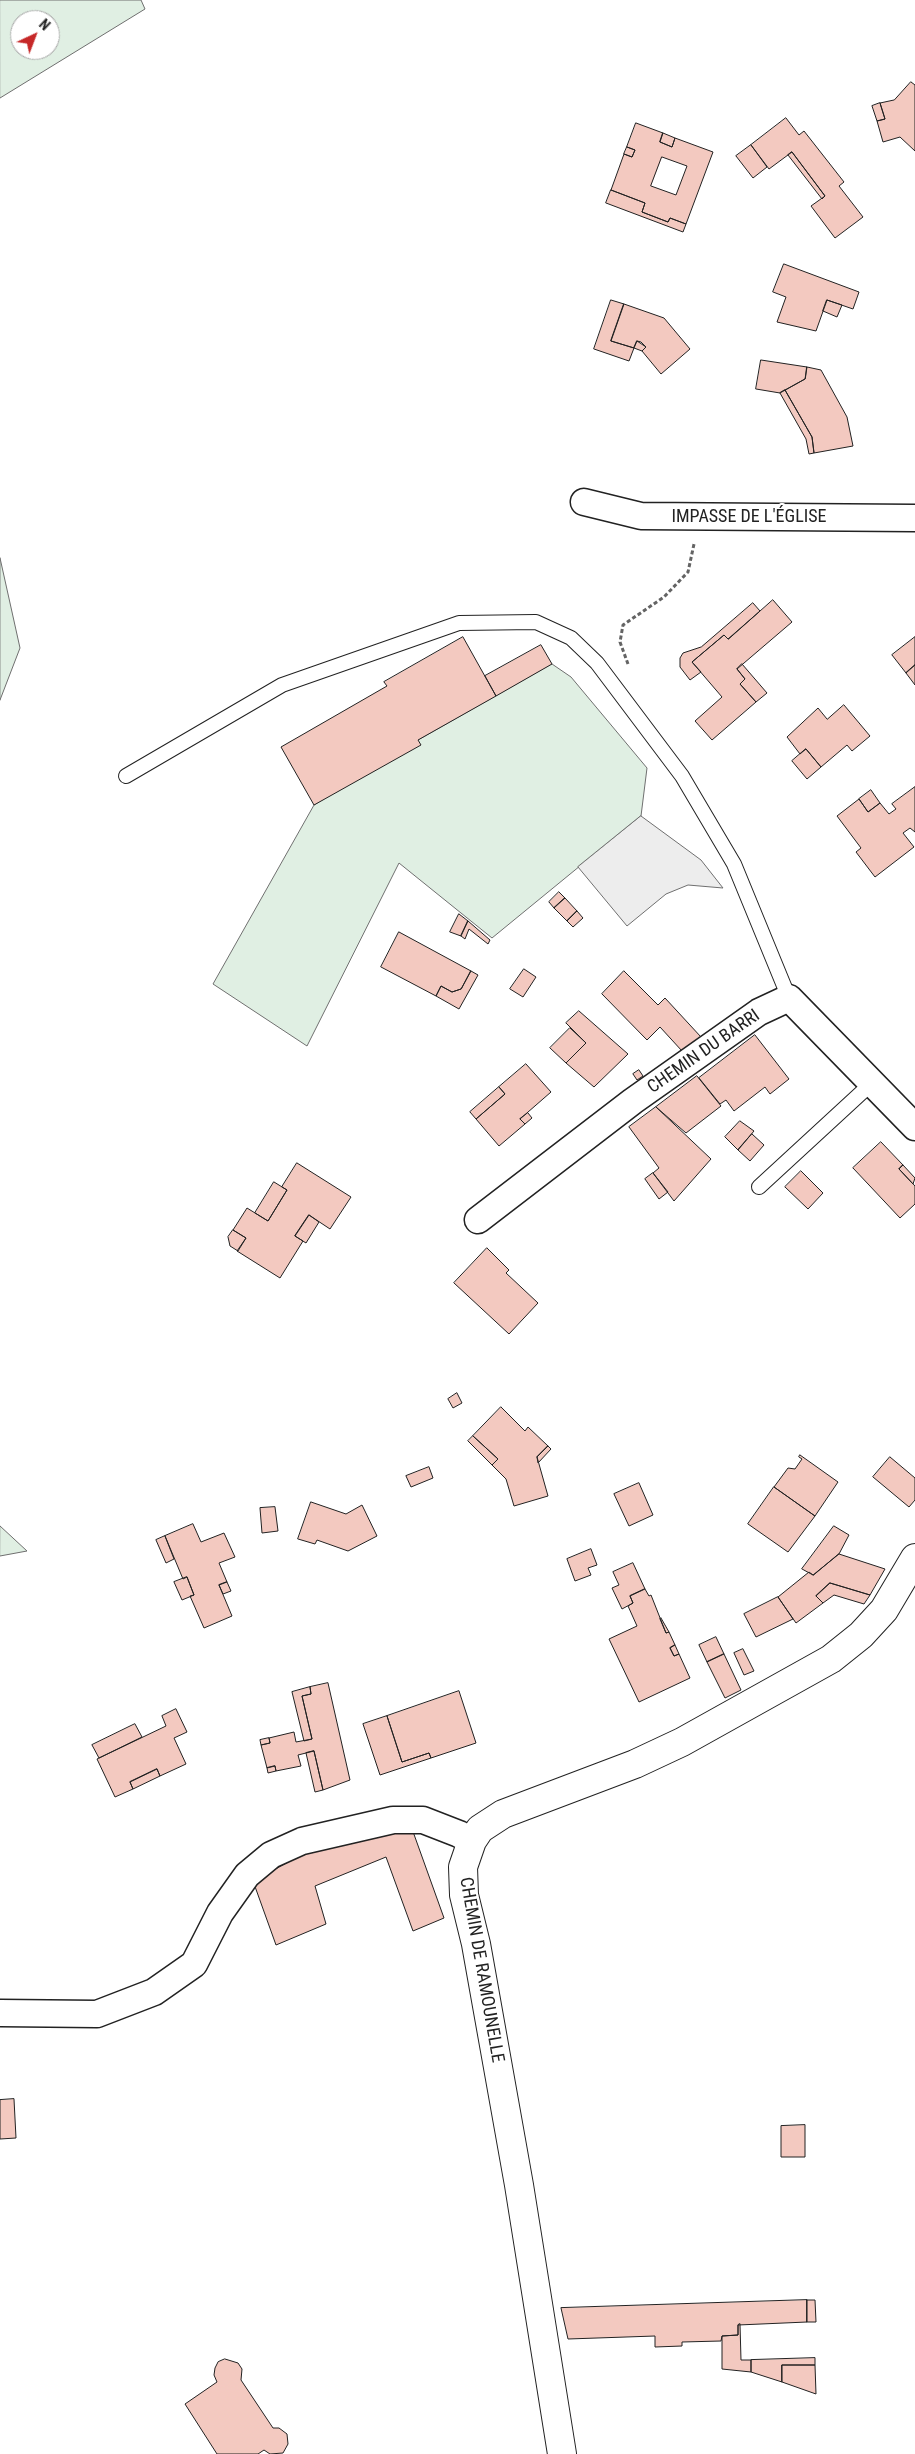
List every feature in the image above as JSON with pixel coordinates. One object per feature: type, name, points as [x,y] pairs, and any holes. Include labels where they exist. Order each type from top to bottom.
[{"type":"street","name":"IMPASSE DE L'ÉGLISE","points":[[584,502],[641,516],[915,518]]},
{"type":"street","points":[[789,998],[915,1127]]},
{"type":"street","name":"CHEMIN DU BARRI","points":[[478,1220],[633,1101],[759,1012],[789,998]]},
{"type":"street","name":"CHEMIN DE RAMOUNELLE","points":[[562,2454],[519,2185],[476,1944],[464,1895],[464,1867],[472,1841],[480,1829],[503,1814],[635,1764],[682,1742],[831,1659],[861,1635],[884,1610],[915,1558]]},
{"type":"street","points":[[0,2013],[97,2014],[154,1992],[194,1964],[220,1914],[247,1875],[271,1854],[302,1841],[394,1820],[423,1820],[472,1841]]},
{"type":"lane","points":[[126,776],[282,684],[460,623],[536,622],[571,638],[597,663],[682,776],[734,864],[789,998]]},
{"type":"lane","points":[[759,1187],[873,1082]]},
{"type":"path","points":[[632,669],[626,661],[620,642],[623,625],[664,597],[688,572],[697,516]]},
{"type":"green space","points":[[0,0],[141,0],[145,9],[0,98]]},
{"type":"green space","points":[[0,558],[20,648],[0,700]]},
{"type":"green space","points":[[552,664],[571,677],[647,768],[641,816],[492,938],[399,863],[307,1046],[213,984],[314,805],[418,740]]},
{"type":"green space","points":[[0,1526],[27,1551],[0,1556]]},
{"type":"shaded area","points":[[641,816],[701,860],[723,888],[688,885],[666,894],[627,926],[578,867]]},
{"type":"building","points":[[911,82],[915,85],[915,151],[900,137],[883,142],[877,121],[885,119],[880,103],[894,100]]},
{"type":"building","points":[[880,103],[885,119],[877,121],[872,106]]},
{"type":"building","points":[[786,118],[799,135],[804,131],[844,182],[839,186],[863,217],[835,238],[811,206],[825,196],[792,152],[769,169],[751,145]]},
{"type":"building","points":[[636,123],[663,133],[660,142],[672,147],[675,138],[713,152],[686,224],[670,218],[668,222],[642,212],[645,203],[611,190],[624,154],[632,157],[635,150],[627,147]],"holes":[[[662,157],[687,166],[676,195],[651,186]]]},
{"type":"building","points":[[663,133],[675,138],[672,147],[660,142]]},
{"type":"building","points":[[751,145],[767,167],[753,178],[736,156]]},
{"type":"building","points":[[627,147],[635,150],[632,157],[624,154]]},
{"type":"building","points":[[792,152],[825,196],[822,199],[788,155]]},
{"type":"building","points":[[611,190],[645,203],[642,212],[668,222],[670,218],[686,224],[683,232],[606,203]]},
{"type":"building","points":[[784,264],[859,292],[853,309],[827,300],[816,331],[777,322],[786,297],[773,292]]},
{"type":"building","points":[[611,300],[624,304],[611,341],[634,348],[629,361],[594,349]]},
{"type":"building","points":[[827,300],[842,305],[837,317],[823,311]]},
{"type":"building","points":[[624,304],[664,318],[690,349],[661,374],[642,351],[646,347],[641,342],[637,341],[634,348],[611,341]]},
{"type":"building","points":[[637,341],[646,347],[642,351],[634,348]]},
{"type":"building","points":[[761,360],[807,367],[805,379],[780,393],[756,389]]},
{"type":"building","points":[[807,367],[821,370],[847,417],[853,446],[814,453],[812,437],[785,390],[805,379]]},
{"type":"building","points":[[785,390],[812,437],[814,453],[809,454],[806,439],[780,393]]},
{"type":"building","points":[[773,600],[792,622],[737,669],[745,679],[740,684],[756,702],[712,740],[695,721],[722,697],[692,662],[724,635],[728,639]]},
{"type":"building","points":[[753,603],[760,611],[728,639],[724,635],[692,662],[701,672],[690,680],[680,667],[680,658],[683,653],[701,647]]},
{"type":"building","points":[[463,637],[496,696],[418,740],[421,745],[314,805],[281,747],[387,686],[384,682]]},
{"type":"building","points":[[915,637],[915,665],[906,673],[892,655]]},
{"type":"building","points":[[541,645],[552,664],[496,696],[485,676]]},
{"type":"building","points":[[742,664],[767,693],[756,702],[740,684],[745,679],[737,669]]},
{"type":"building","points":[[915,665],[915,685],[906,673]]},
{"type":"building","points":[[844,705],[870,736],[852,751],[847,745],[821,767],[806,749],[800,754],[787,737],[818,708],[827,719]]},
{"type":"building","points":[[806,749],[821,767],[807,779],[792,761]]},
{"type":"building","points":[[915,787],[915,832],[910,828],[903,833],[914,847],[875,877],[856,852],[861,848],[837,816],[859,799],[868,812],[880,803],[889,814],[896,809],[892,804]]},
{"type":"building","points":[[871,790],[880,803],[868,812],[859,799]]},
{"type":"building","points":[[559,892],[565,898],[554,908],[549,902]]},
{"type":"building","points":[[565,898],[577,911],[567,921],[554,908]]},
{"type":"building","points":[[577,911],[583,918],[573,927],[567,921]]},
{"type":"building","points":[[459,914],[468,921],[461,936],[450,932]]},
{"type":"building","points":[[468,921],[490,940],[488,944],[469,929],[465,939],[461,936]]},
{"type":"building","points":[[399,932],[471,971],[461,989],[452,992],[441,986],[436,996],[381,967]]},
{"type":"building","points":[[524,969],[536,977],[523,997],[510,989]]},
{"type":"building","points":[[471,971],[478,975],[459,1009],[436,996],[441,986],[452,992],[461,989]]},
{"type":"building","points":[[624,971],[658,1005],[665,998],[701,1037],[682,1051],[660,1027],[647,1040],[602,994]]},
{"type":"building","points":[[579,1011],[628,1054],[594,1087],[566,1063],[586,1043],[566,1023]]},
{"type":"building","points":[[570,1028],[586,1043],[566,1063],[550,1048]]},
{"type":"building","points":[[755,1035],[789,1079],[770,1094],[765,1087],[734,1111],[726,1100],[720,1104],[699,1078]]},
{"type":"building","points":[[526,1064],[551,1092],[520,1119],[525,1124],[499,1146],[476,1119],[505,1094],[499,1087]]},
{"type":"building","points":[[639,1070],[643,1076],[637,1080],[633,1074]]},
{"type":"building","points":[[697,1076],[721,1106],[686,1133],[656,1107]]},
{"type":"building","points":[[499,1087],[505,1094],[476,1119],[470,1112]]},
{"type":"building","points":[[656,1107],[711,1159],[674,1201],[653,1173],[659,1168],[629,1127]]},
{"type":"building","points":[[528,1113],[532,1118],[525,1124],[520,1119]]},
{"type":"building","points":[[740,1121],[754,1131],[738,1150],[725,1137]]},
{"type":"building","points":[[752,1134],[764,1145],[750,1161],[738,1150]]},
{"type":"building","points":[[881,1142],[903,1165],[899,1169],[915,1186],[915,1204],[900,1218],[853,1168]]},
{"type":"building","points":[[297,1163],[351,1197],[330,1229],[309,1215],[295,1236],[303,1241],[280,1278],[237,1251],[246,1238],[233,1230],[247,1208],[268,1221],[287,1190],[282,1187]]},
{"type":"building","points":[[903,1165],[915,1178],[913,1184],[899,1169]]},
{"type":"building","points":[[801,1171],[823,1193],[808,1209],[785,1187]]},
{"type":"building","points":[[653,1173],[668,1192],[659,1199],[645,1179]]},
{"type":"building","points":[[274,1182],[287,1190],[268,1221],[255,1213]]},
{"type":"building","points":[[309,1215],[319,1222],[306,1243],[295,1236]]},
{"type":"building","points":[[233,1230],[246,1238],[238,1251],[230,1246],[228,1237]]},
{"type":"building","points":[[487,1248],[509,1270],[506,1273],[538,1303],[509,1334],[454,1283]]},
{"type":"building","points":[[457,1393],[462,1403],[453,1408],[448,1399]]},
{"type":"building","points":[[501,1407],[525,1431],[528,1427],[548,1446],[537,1457],[548,1496],[514,1506],[506,1479],[492,1465],[498,1459],[473,1436]]},
{"type":"building","points":[[473,1436],[498,1459],[492,1465],[468,1441]]},
{"type":"building","points":[[548,1446],[551,1449],[538,1463],[537,1457]]},
{"type":"building","points":[[800,1455],[838,1482],[815,1516],[774,1487],[788,1468],[795,1469],[802,1459],[799,1457]]},
{"type":"building","points":[[890,1457],[915,1478],[915,1500],[909,1507],[873,1477]]},
{"type":"building","points":[[429,1467],[433,1478],[411,1487],[406,1476]]},
{"type":"building","points":[[639,1483],[653,1515],[629,1526],[614,1494]]},
{"type":"building","points":[[774,1487],[815,1516],[788,1552],[748,1524]]},
{"type":"building","points":[[311,1502],[346,1514],[362,1505],[377,1536],[348,1551],[317,1540],[315,1544],[298,1539]]},
{"type":"building","points":[[275,1507],[278,1531],[262,1533],[260,1508]]},
{"type":"building","points":[[193,1524],[201,1542],[224,1533],[235,1557],[219,1563],[227,1582],[219,1585],[232,1616],[204,1628],[190,1596],[194,1595],[187,1577],[183,1579],[165,1536]]},
{"type":"building","points":[[834,1526],[849,1535],[839,1554],[813,1575],[802,1569]]},
{"type":"building","points":[[165,1536],[174,1559],[166,1563],[156,1540]]},
{"type":"building","points":[[591,1549],[597,1565],[588,1568],[591,1575],[575,1581],[567,1559]]},
{"type":"building","points":[[839,1554],[885,1569],[870,1595],[830,1583],[816,1596],[823,1603],[796,1623],[778,1597],[809,1572],[813,1575]]},
{"type":"building","points":[[633,1563],[645,1589],[630,1596],[633,1603],[622,1609],[612,1588],[619,1585],[613,1572]]},
{"type":"building","points":[[187,1577],[194,1595],[182,1600],[174,1582]]},
{"type":"building","points":[[227,1582],[231,1591],[223,1594],[219,1585]]},
{"type":"building","points":[[830,1583],[870,1595],[864,1604],[834,1595],[823,1603],[816,1596]]},
{"type":"building","points":[[645,1589],[649,1596],[651,1595],[666,1633],[669,1632],[675,1645],[670,1648],[674,1656],[679,1654],[690,1678],[639,1702],[609,1639],[637,1626],[628,1606],[633,1603],[630,1596]]},
{"type":"building","points":[[778,1597],[793,1619],[756,1637],[744,1614]]},
{"type":"building","points":[[661,1618],[669,1632],[666,1633]]},
{"type":"building","points":[[716,1637],[724,1654],[707,1662],[699,1645]]},
{"type":"building","points":[[675,1645],[679,1654],[674,1656],[670,1648]]},
{"type":"building","points":[[743,1649],[754,1671],[744,1675],[734,1653]]},
{"type":"building","points":[[724,1654],[741,1690],[725,1698],[707,1662]]},
{"type":"building","points":[[328,1683],[350,1780],[323,1790],[314,1751],[298,1755],[301,1766],[276,1771],[275,1766],[267,1768],[261,1745],[270,1743],[269,1738],[294,1732],[296,1742],[312,1739],[302,1696],[311,1694],[310,1687]]},
{"type":"building","points":[[310,1687],[311,1694],[302,1696],[312,1739],[304,1741],[292,1692]]},
{"type":"building","points":[[459,1691],[476,1743],[431,1758],[429,1753],[402,1762],[387,1716]]},
{"type":"building","points":[[176,1709],[187,1732],[174,1738],[186,1764],[160,1776],[157,1769],[130,1782],[133,1789],[115,1797],[97,1759],[166,1726],[162,1716]]},
{"type":"building","points":[[387,1716],[402,1762],[429,1753],[431,1758],[380,1775],[363,1724]]},
{"type":"building","points":[[135,1724],[142,1737],[99,1758],[92,1745]]},
{"type":"building","points":[[269,1738],[270,1743],[261,1745],[260,1740]]},
{"type":"building","points":[[314,1751],[323,1790],[315,1792],[306,1753]]},
{"type":"building","points":[[275,1766],[276,1771],[268,1773],[267,1768]]},
{"type":"building","points":[[157,1769],[160,1776],[133,1789],[130,1782]]},
{"type":"building","points":[[411,1826],[444,1918],[413,1931],[386,1857],[315,1886],[326,1924],[276,1945],[253,1881],[307,1852]]},
{"type":"building","points":[[14,2099],[16,2138],[0,2139],[0,2100]]},
{"type":"building","points":[[805,2125],[805,2157],[781,2157],[781,2126]]},
{"type":"building","points":[[807,2300],[807,2322],[738,2325],[738,2335],[722,2336],[721,2341],[682,2342],[682,2346],[655,2347],[655,2336],[568,2339],[561,2308]]},
{"type":"building","points":[[807,2300],[815,2300],[816,2322],[807,2322]]},
{"type":"building","points":[[740,2324],[741,2360],[751,2360],[751,2372],[722,2369],[722,2336],[738,2335],[738,2325]]},
{"type":"building","points":[[815,2358],[815,2365],[782,2365],[782,2382],[751,2372],[751,2360]]},
{"type":"building","points":[[225,2359],[238,2363],[242,2369],[241,2380],[273,2428],[279,2428],[287,2434],[288,2444],[283,2453],[270,2454],[264,2450],[258,2454],[217,2454],[185,2404],[217,2382],[214,2375],[215,2368],[218,2362]]},
{"type":"building","points":[[782,2365],[815,2365],[816,2394],[782,2382]]}]
